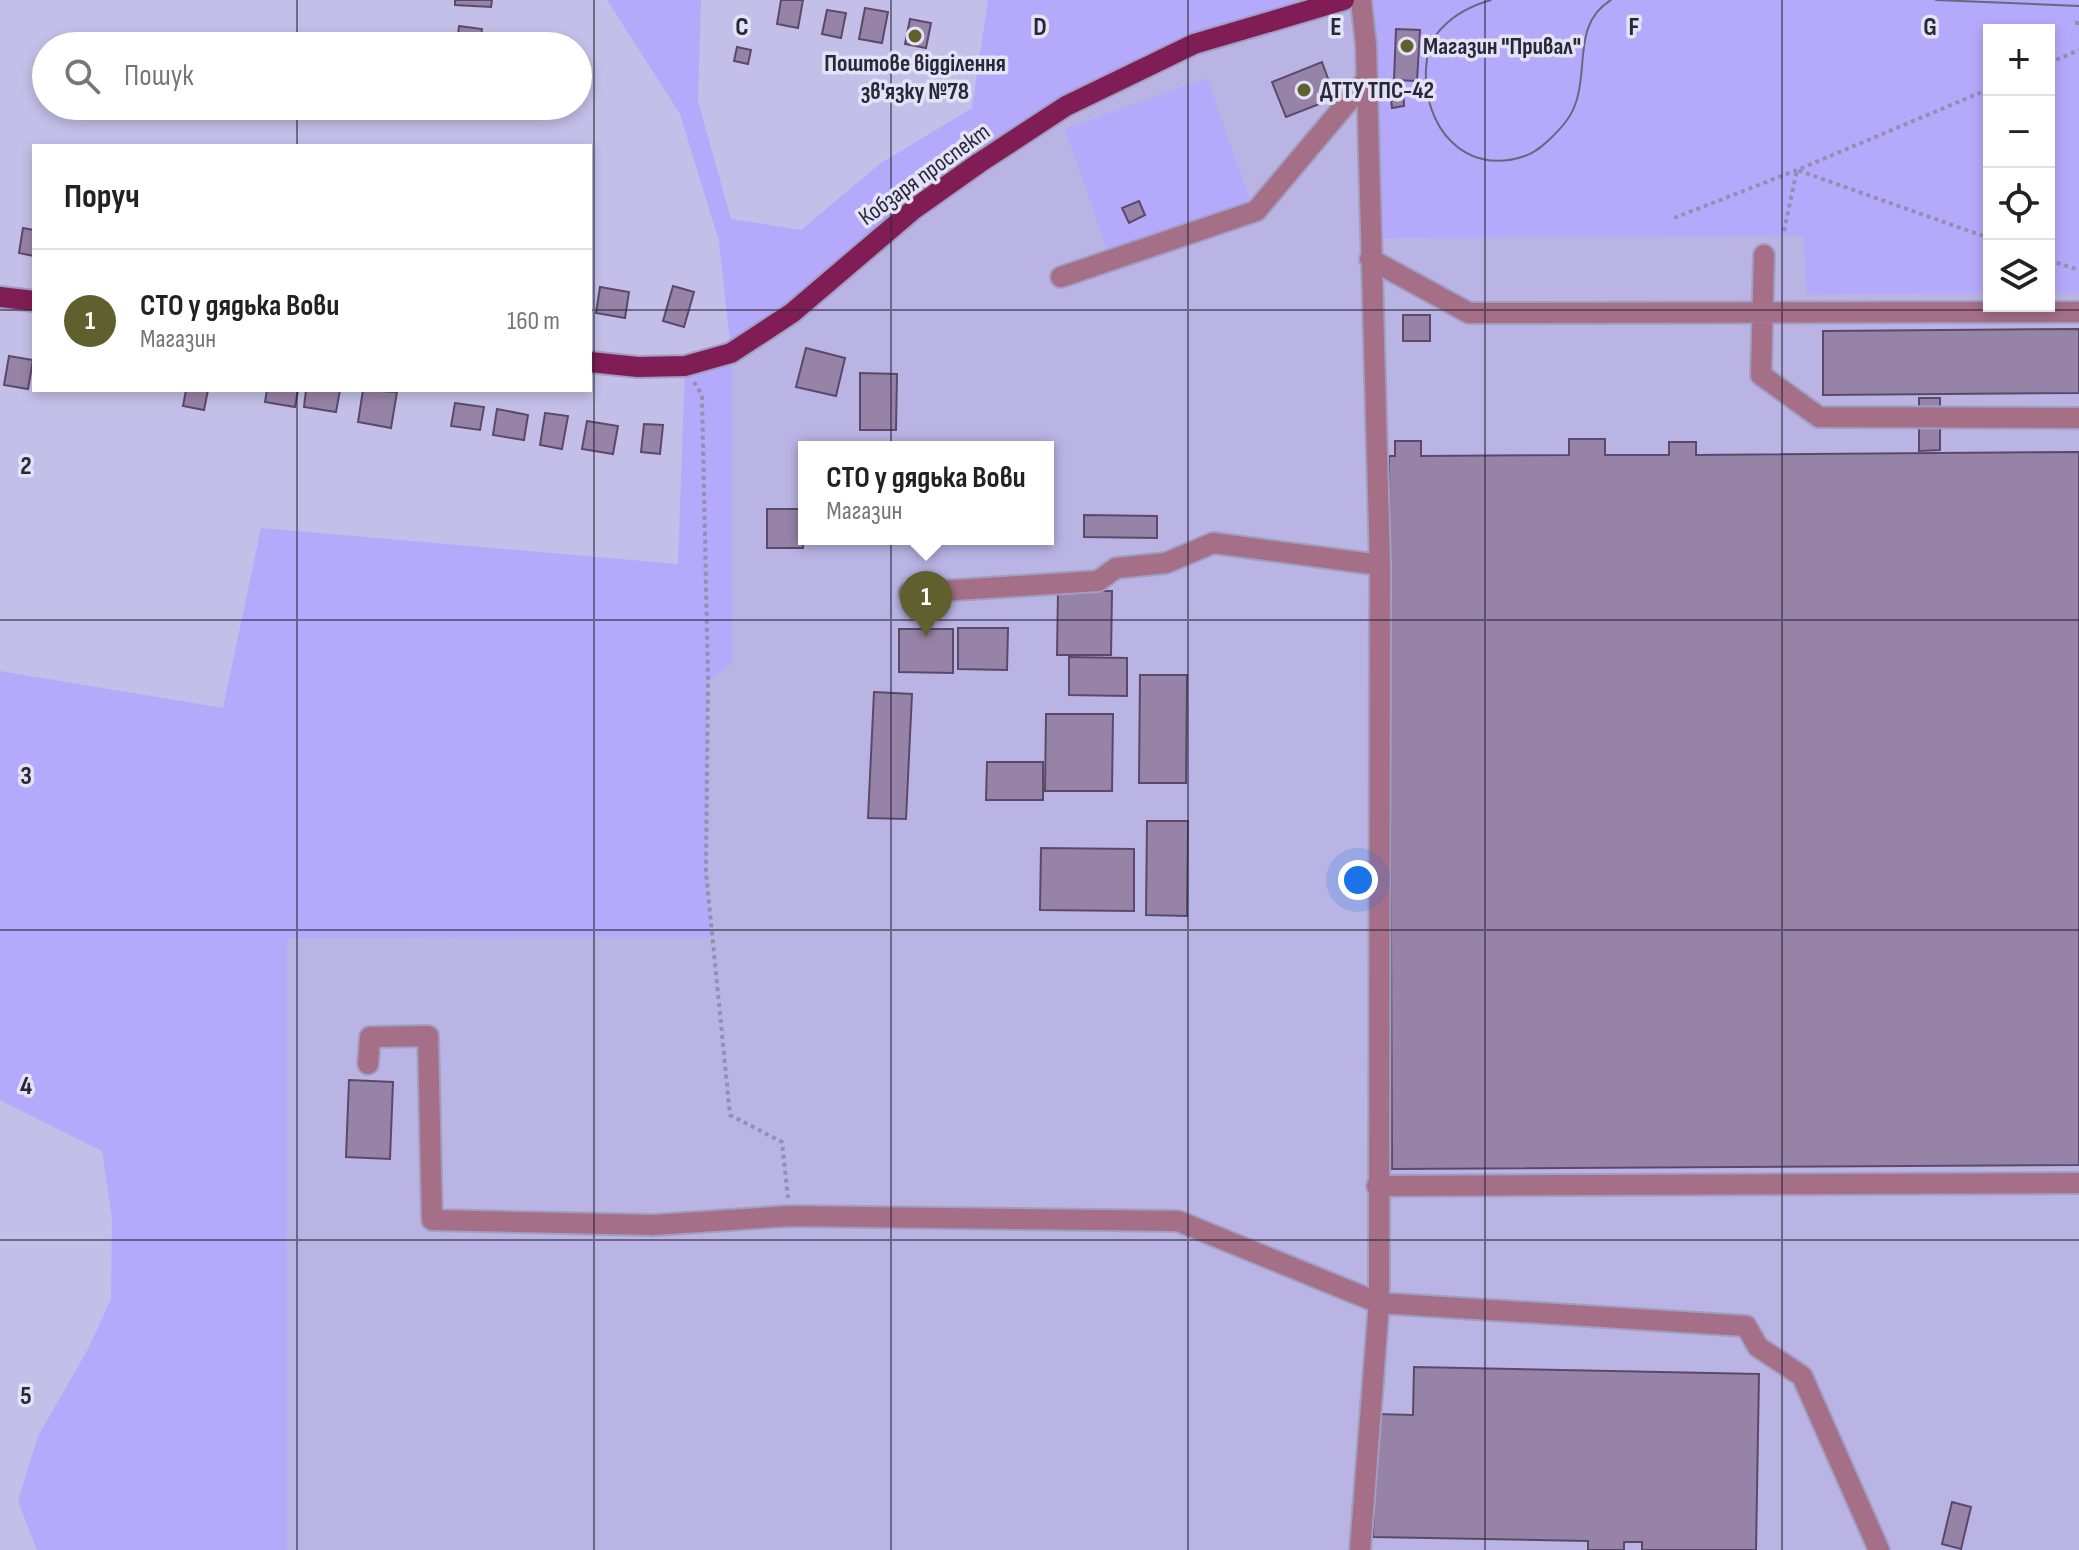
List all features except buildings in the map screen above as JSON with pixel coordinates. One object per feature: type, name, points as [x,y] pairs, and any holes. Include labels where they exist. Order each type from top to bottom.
[{"type":"main road","name":"Кобзаря проспект","points":[[592,362],[638,367],[685,366],[731,353],[792,313],[914,209],[1066,106],[1194,44],[1344,0]]},
{"type":"main road","points":[[0,297],[32,301]]},
{"type":"lane","points":[[1360,1550],[1379,1303],[1380,565],[1367,79],[1361,0]]},
{"type":"lane","points":[[1061,277],[1256,211],[1367,79]]},
{"type":"lane","points":[[1764,255],[1761,375],[1819,417],[2079,418]]},
{"type":"lane","points":[[1370,259],[1469,313],[2079,312]]},
{"type":"lane","points":[[909,593],[1098,581],[1116,568],[1166,563],[1213,543],[1380,565]]},
{"type":"lane","points":[[368,1064],[370,1037],[428,1036],[432,1220],[653,1225],[790,1216],[1178,1221],[1379,1303],[1746,1326],[1758,1347],[1802,1376],[1879,1550]]},
{"type":"lane","points":[[1377,1186],[2079,1183]]},
{"type":"path","points":[[2055,60],[2079,50]]},
{"type":"path","points":[[1674,218],[1983,92]]},
{"type":"path","points":[[1784,231],[1797,170]]},
{"type":"path","points":[[1797,170],[1983,236]]},
{"type":"path","points":[[2055,262],[2079,270]]},
{"type":"path","points":[[685,366],[702,395],[708,681],[706,872],[730,1115],[782,1142],[790,1216]]},
{"type":"shaded area","points":[[607,0],[701,0],[698,101],[731,219],[801,230],[881,163],[972,108],[988,0],[1344,0],[1194,44],[1066,106],[732,353],[732,664],[708,681],[706,872],[712,937],[287,938],[287,1550],[37,1550],[18,1501],[38,1436],[88,1349],[111,1299],[112,1218],[102,1151],[0,1100],[0,671],[223,708],[261,528],[678,564],[685,366],[731,352],[719,241],[680,114]]},
{"type":"shaded area","points":[[1361,0],[1370,238],[1803,236],[1808,295],[1983,293],[1983,312],[2055,312],[2055,293],[2079,293],[2079,1550],[287,1550],[287,938],[711,937],[706,872],[708,681],[732,663],[731,353],[979,163],[1194,44]]},
{"type":"shaded area","points":[[1361,0],[2079,0],[2079,293],[2055,293],[2055,24],[1983,24],[1983,293],[1807,295],[1803,236],[1370,238]]},
{"type":"shaded area","points":[[1207,78],[1250,201],[1108,252],[1065,129]]},
{"type":"tram line","points":[[1491,0],[1461,13],[1436,35],[1427,56],[1427,90],[1440,127],[1452,142],[1466,153],[1503,161],[1535,151],[1568,119],[1579,91],[1586,35],[1599,10],[1611,0]]},
{"type":"tram line","points":[[1936,0],[2079,6]]},
{"type":"place","name":"Поштове відділення зв'язку №78","points":[[915,36]]},
{"type":"place","name":"Магазин \"Привал\"","points":[[1407,46]]},
{"type":"place","name":"ДТТУ ТПС-42","points":[[1304,90]]},
{"type":"place","name":"СТО у дядька Вови","points":[[926,637]]}]
